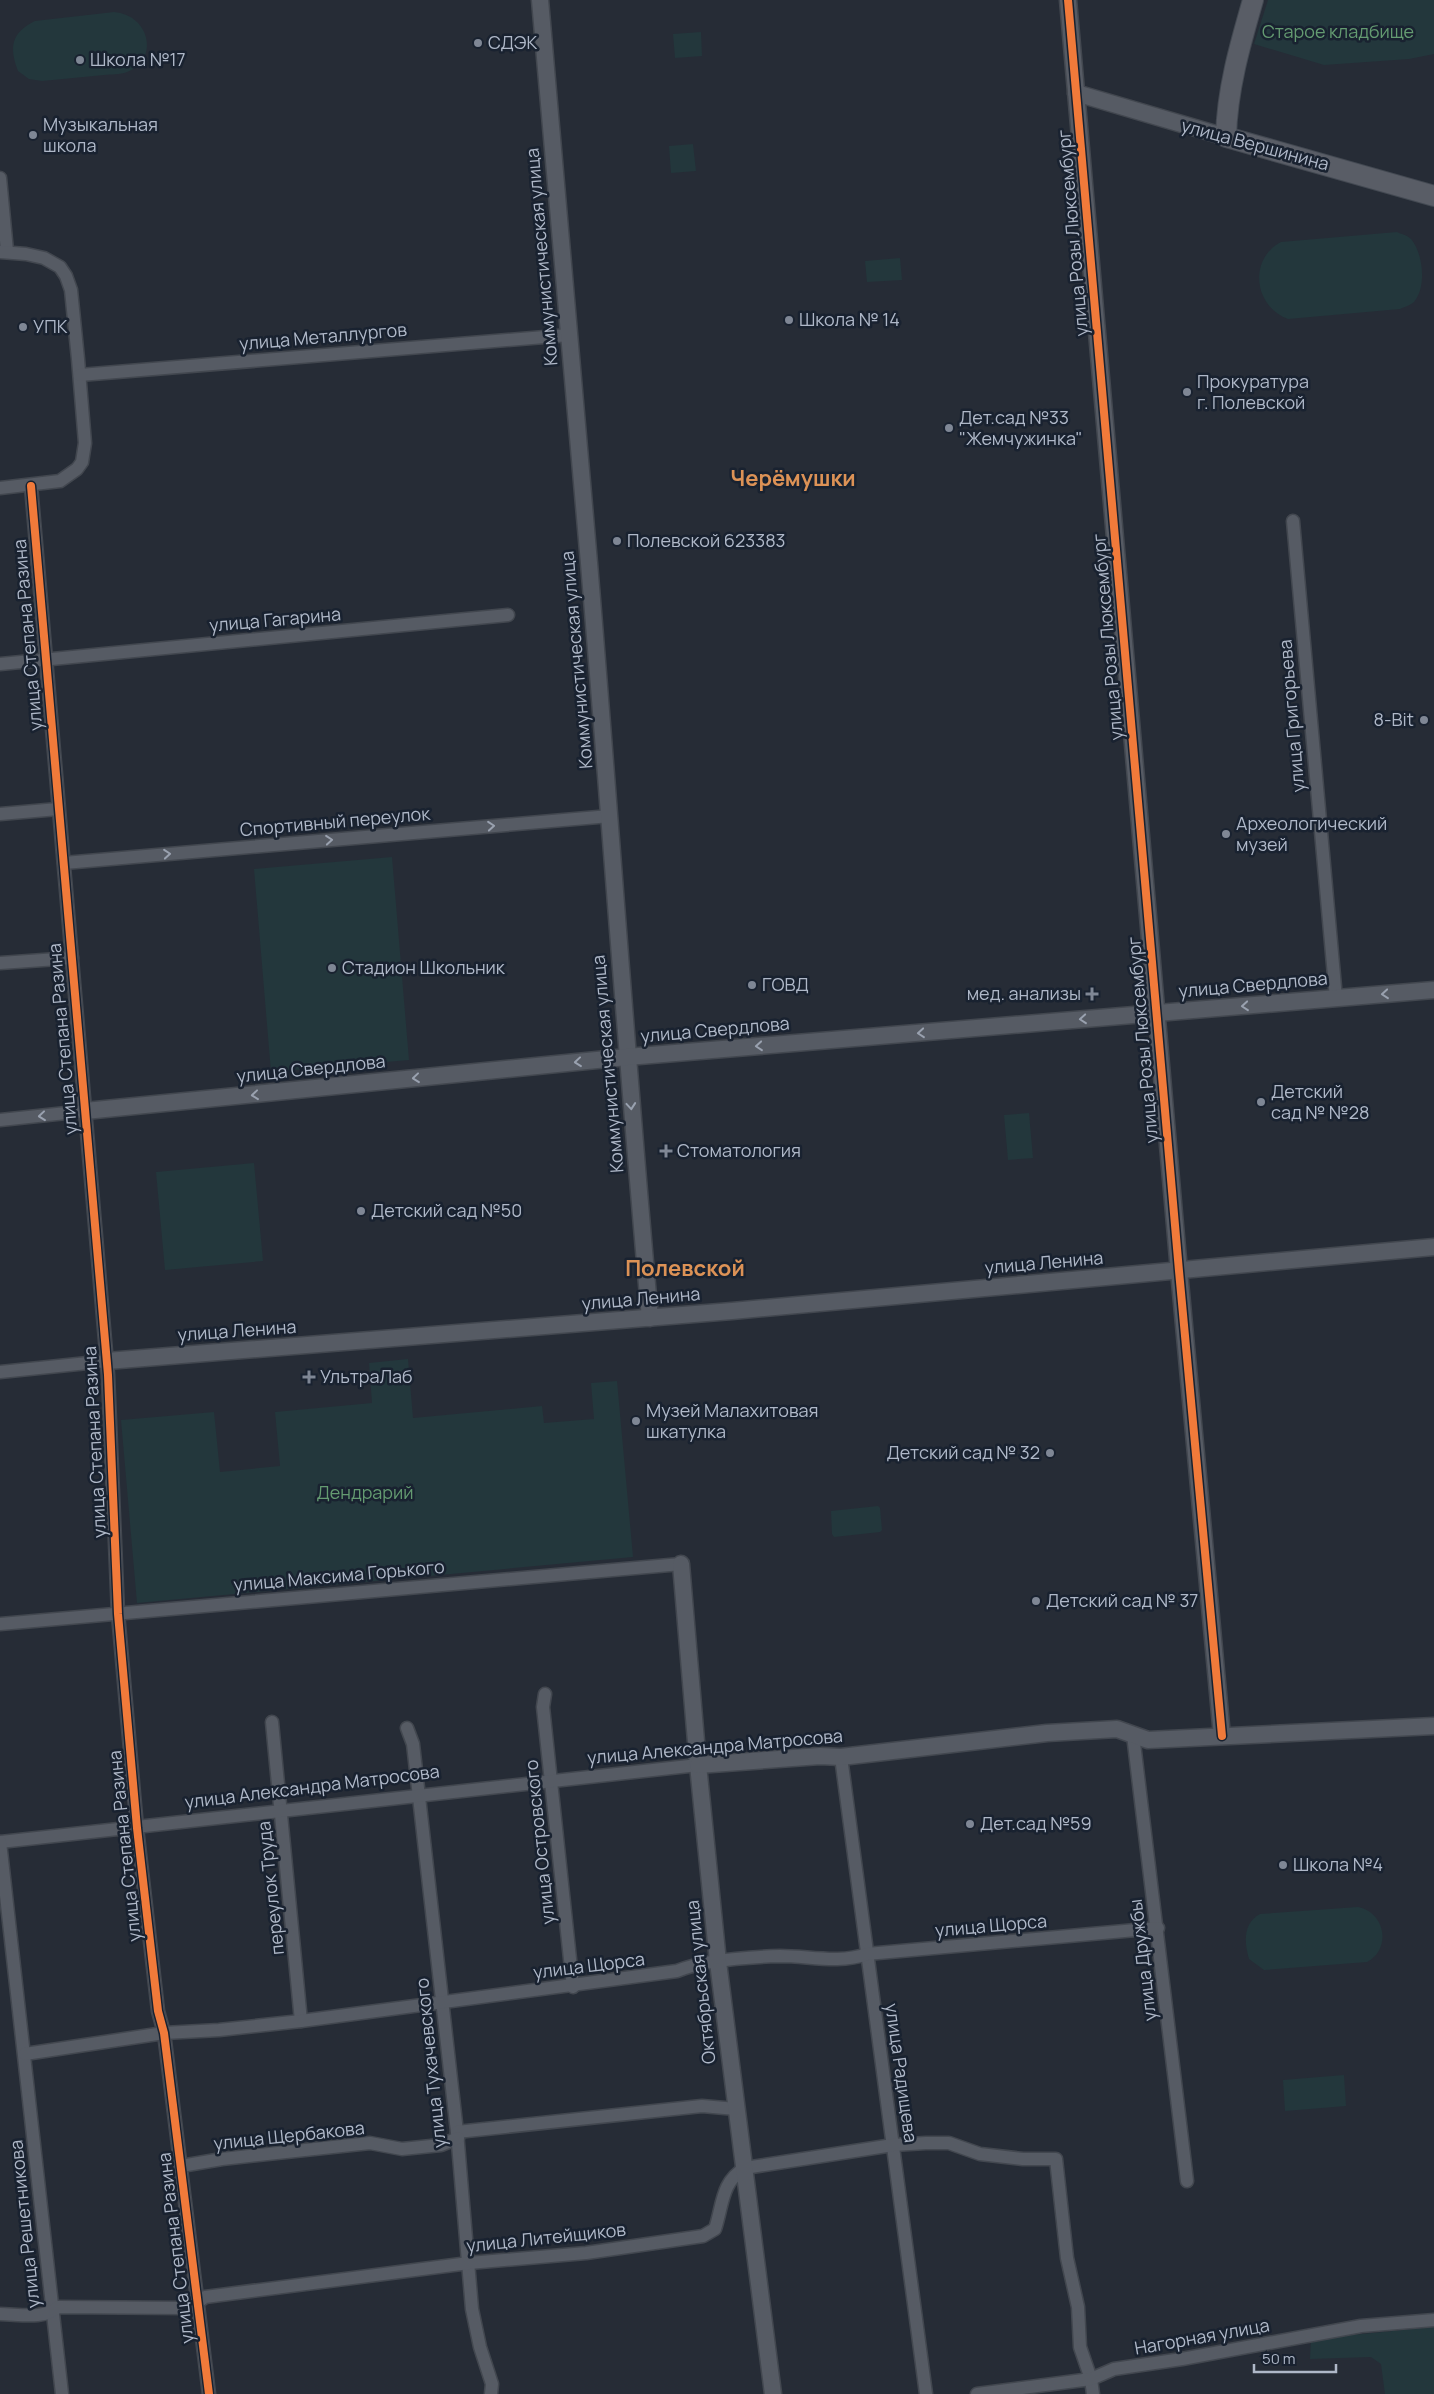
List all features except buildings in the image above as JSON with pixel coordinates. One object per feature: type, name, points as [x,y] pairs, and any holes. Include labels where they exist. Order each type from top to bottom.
[{"type":"main road","points":[[1226,137],[1234,73],[1253,0]]},
{"type":"main road","name":"улица Вершинина","points":[[1226,137],[1434,196]]},
{"type":"street","name":"Коммунистическая улица","points":[[540,0],[610,816],[626,1057],[650,1318]]},
{"type":"street","name":"улица Розы Люксембург","points":[[1068,0],[1156,1013],[1222,1736]]},
{"type":"street","name":"улица Вершинина","points":[[1076,93],[1226,137]]},
{"type":"street","points":[[0,178],[4,252],[38,256],[55,263],[64,271],[71,290],[80,375],[84,443],[82,462],[77,469],[60,481],[0,488]]},
{"type":"street","name":"улица Металлургов","points":[[80,375],[569,335]]},
{"type":"street","name":"улица Степана Разина","points":[[30,486],[106,1362],[118,1614],[137,1828],[158,2011],[164,2034],[182,2166],[209,2394]]},
{"type":"street","name":"улица Григорьева","points":[[1293,521],[1336,998]]},
{"type":"street","name":"улица Гагарина","points":[[0,664],[508,615]]},
{"type":"street","points":[[0,814],[58,809]]},
{"type":"street","name":"Спортивный переулок","points":[[64,863],[610,816]]},
{"type":"street","points":[[0,963],[72,958]]},
{"type":"street","name":"улица Свердлова","points":[[0,1120],[626,1057],[1434,990]]},
{"type":"street","name":"улица Ленина","points":[[0,1372],[650,1318],[1434,1247]]},
{"type":"street","name":"улица Максима Горького","points":[[0,1624],[680,1564]]},
{"type":"street","name":"Октябрьская улица","points":[[680,1564],[718,1962],[773,2394]]},
{"type":"street","name":"улица Островского","points":[[545,1694],[543,1707],[550,1781],[573,1987]]},
{"type":"street","name":"переулок Труда","points":[[272,1722],[301,2021]]},
{"type":"street","name":"улица Александра Матросова","points":[[0,1842],[137,1828],[418,1794],[698,1765],[820,1756],[841,1757],[1047,1733],[1117,1729],[1148,1740],[1434,1726]]},
{"type":"street","name":"улица Тухачевского","points":[[407,1728],[413,1744],[458,2135],[472,2309],[480,2347],[492,2384],[491,2394]]},
{"type":"street","name":"улица Дружбы","points":[[1133,1735],[1158,1928],[1187,2181]]},
{"type":"street","name":"улица Радищева","points":[[841,1757],[926,2394]]},
{"type":"street","name":"улица Решетникова","points":[[0,1842],[62,2394]]},
{"type":"street","name":"улица Щорса","points":[[25,2054],[164,2034],[301,2021],[442,2001],[573,1987],[648,1977],[677,1971],[692,1965],[718,1962],[780,1956],[853,1959],[867,1954],[1158,1928]]},
{"type":"street","name":"улица Щербакова","points":[[182,2166],[222,2159],[370,2143],[402,2149],[441,2144],[458,2135],[702,2106],[736,2109]]},
{"type":"street","points":[[745,2168],[893,2145],[949,2143],[980,2154],[1023,2159],[1056,2159],[1067,2258],[1078,2307],[1080,2347],[1091,2379],[1093,2394]]},
{"type":"street","name":"улица Литейщиков","points":[[0,2314],[27,2315],[52,2312],[58,2307],[186,2308],[192,2307],[205,2297],[469,2263],[586,2253],[703,2236],[715,2229],[722,2208],[725,2188],[734,2174],[745,2168]]},
{"type":"street","name":"Нагорная улица","points":[[977,2394],[1091,2379],[1114,2369],[1190,2358],[1361,2326],[1434,2320]]},
{"type":"green space","name":"Старое кладбище","points":[[1268,0],[1434,0],[1434,54],[1409,59],[1324,65],[1254,44]]},
{"type":"green space","points":[[114,12],[126,15],[136,21],[143,29],[147,49],[144,58],[137,66],[121,74],[42,81],[29,79],[18,71],[13,55],[14,42],[21,30],[35,21]]},
{"type":"green space","points":[[701,32],[702,56],[675,58],[673,34]]},
{"type":"green space","points":[[693,144],[696,171],[671,173],[669,146]]},
{"type":"green space","points":[[1397,232],[1411,239],[1421,261],[1421,288],[1414,302],[1409,305],[1400,309],[1288,319],[1277,313],[1262,294],[1259,282],[1263,260],[1270,250],[1281,242]]},
{"type":"green space","points":[[900,258],[902,280],[867,282],[865,261]]},
{"type":"green space","name":"Стадион Школьник","points":[[392,857],[409,1060],[271,1072],[254,869]]},
{"type":"green space","points":[[1029,1113],[1033,1158],[1008,1160],[1004,1115]]},
{"type":"green space","points":[[254,1163],[263,1261],[165,1270],[156,1172]]},
{"type":"green space","name":"Дендрарий","points":[[408,1359],[413,1418],[542,1406],[544,1423],[594,1419],[591,1383],[617,1381],[633,1557],[137,1603],[121,1420],[214,1412],[220,1472],[280,1466],[275,1412],[372,1403],[369,1363]]},
{"type":"green space","points":[[878,1506],[880,1508],[882,1530],[880,1532],[834,1537],[832,1534],[831,1511]]},
{"type":"green space","points":[[1358,1907],[1367,1910],[1374,1916],[1382,1932],[1380,1949],[1367,1962],[1264,1970],[1249,1959],[1246,1934],[1250,1922],[1260,1914]]},
{"type":"green space","points":[[1344,2075],[1346,2106],[1285,2111],[1283,2080]]},
{"type":"green space","points":[[1434,2327],[1434,2394],[1385,2394],[1381,2364],[1371,2357],[1310,2359],[1311,2339]]},
{"type":"cycle path","points":[[1068,0],[1179,1271],[1222,1736]]},
{"type":"cycle path","points":[[31,486],[108,1375],[118,1614],[137,1828],[158,2011],[164,2033],[209,2394]]},
{"type":"place","name":"СДЭК","points":[[478,43]]},
{"type":"place","name":"Школа №17","points":[[80,60]]},
{"type":"place","name":"Музыкальная школа","points":[[33,135]]},
{"type":"place","name":"Школа № 14","points":[[789,320]]},
{"type":"place","name":"УПК","points":[[23,327]]},
{"type":"place","name":"Прокуратура г. Полевской","points":[[1187,392]]},
{"type":"place","name":"Дет.сад №33 \"Жемчужинка\"","points":[[949,428]]},
{"type":"place","name":"Полевской 623383","points":[[617,541]]},
{"type":"place","name":"8-Bit","points":[[1424,720]]},
{"type":"place","name":"Археологический музей","points":[[1226,834]]},
{"type":"place","name":"Стадион Школьник","points":[[332,968]]},
{"type":"place","name":"ГОВД","points":[[752,985]]},
{"type":"place","name":"мед. анализы","points":[[1092,994]]},
{"type":"place","name":"Детский сад № №28","points":[[1261,1102]]},
{"type":"place","name":"Стоматология","points":[[666,1151]]},
{"type":"place","name":"Детский сад №50","points":[[361,1211]]},
{"type":"place","name":"УльтраЛаб","points":[[309,1377]]},
{"type":"place","name":"Музей Малахитовая шкатулка","points":[[636,1421]]},
{"type":"place","name":"Детский сад № 32","points":[[1050,1453]]},
{"type":"place","name":"Детский сад № 37","points":[[1036,1601]]},
{"type":"place","name":"Дет.сад №59","points":[[970,1824]]},
{"type":"place","name":"Школа №4","points":[[1283,1865]]},
{"type":"district","name":"Черёмушки","points":[[793,478]]},
{"type":"district","name":"Полевской","points":[[685,1268]]}]
